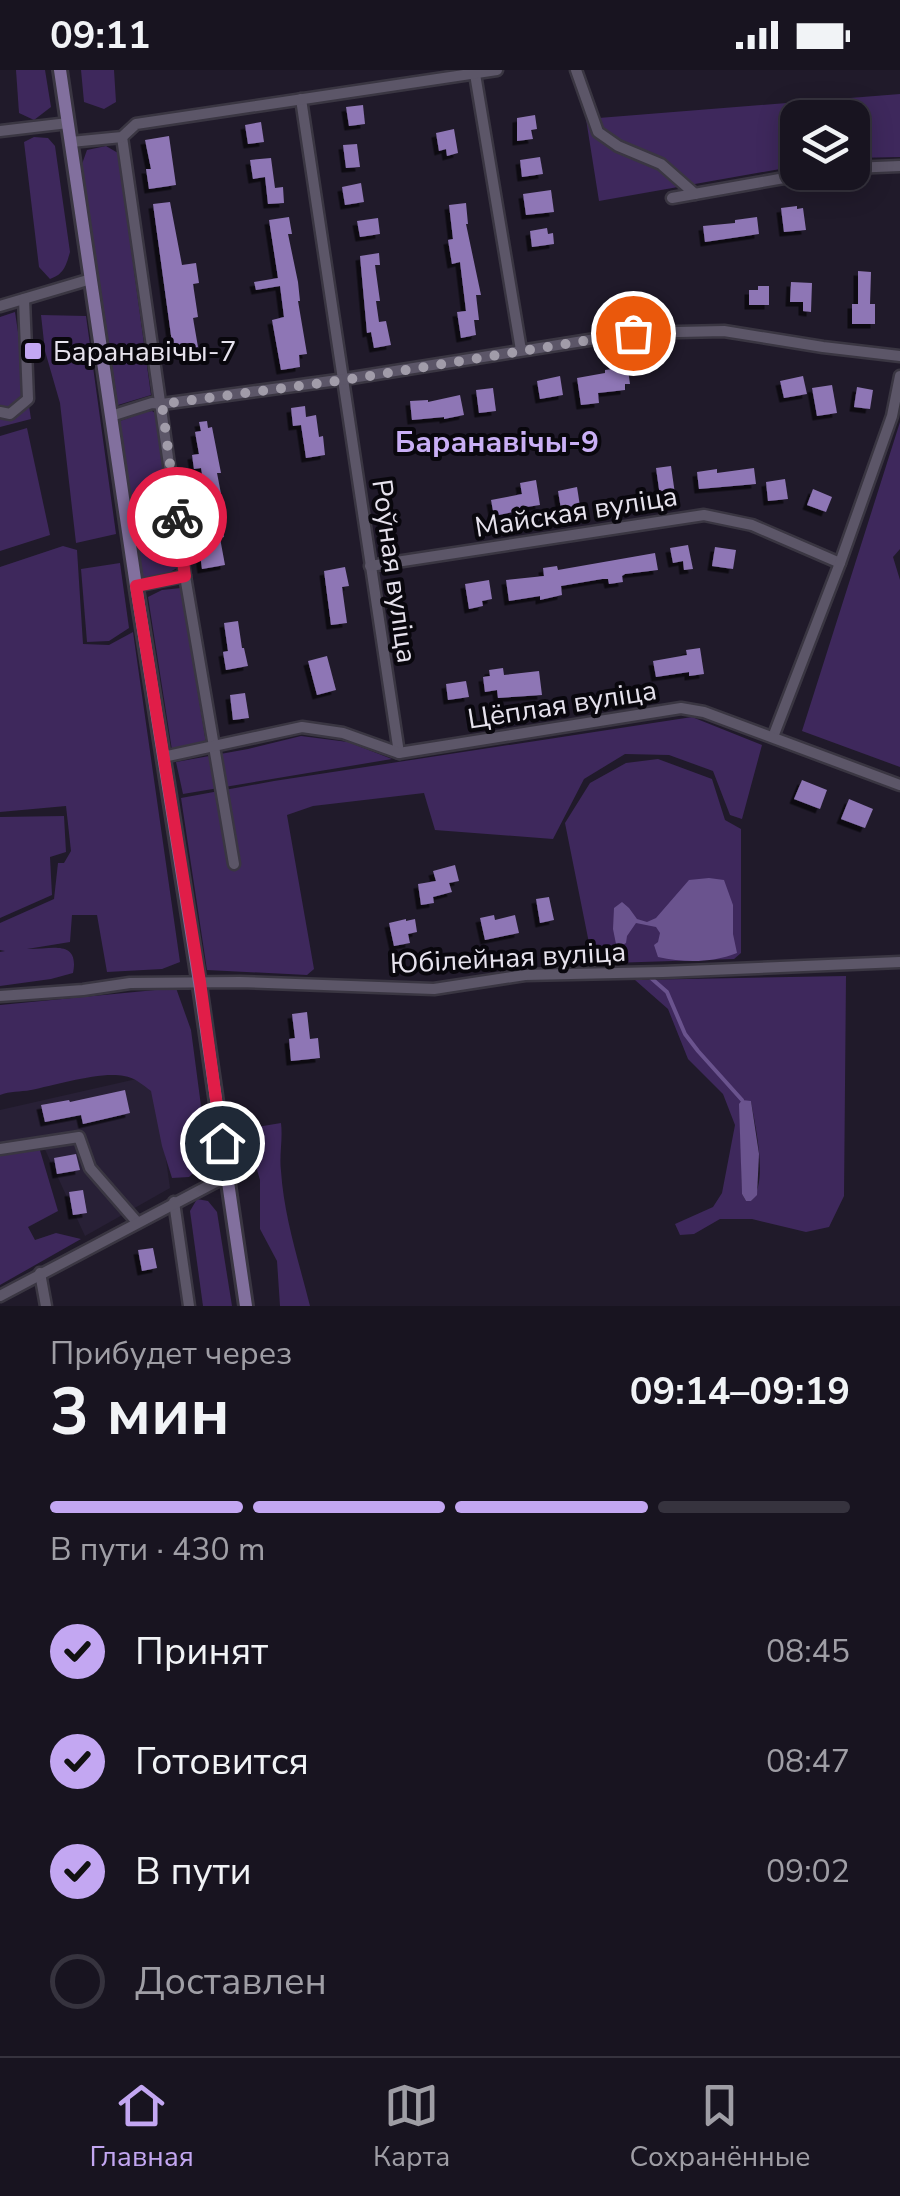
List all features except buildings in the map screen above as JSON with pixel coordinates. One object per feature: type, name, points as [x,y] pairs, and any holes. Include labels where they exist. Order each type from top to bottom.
[{"type":"main road","points":[[60,70],[246,1306]]},
{"type":"street","points":[[71,142],[122,137],[136,124],[498,70]]},
{"type":"street","points":[[576,70],[598,132],[618,146],[662,164],[694,194]]},
{"type":"street","points":[[475,74],[520,350]]},
{"type":"street","name":"Роўная вуліца","points":[[301,99],[399,754]]},
{"type":"street","points":[[0,131],[68,122]]},
{"type":"street","points":[[122,137],[185,576],[234,864]]},
{"type":"street","points":[[870,167],[900,166]]},
{"type":"street","points":[[672,198],[780,179]]},
{"type":"street","points":[[0,306],[91,279]]},
{"type":"street","points":[[0,412],[10,414],[28,400],[24,299]]},
{"type":"street","points":[[111,416],[152,403],[345,380],[633,333],[724,331],[900,356]]},
{"type":"street","points":[[773,736],[892,416],[900,376]]},
{"type":"street","name":"Майская вуліца","points":[[370,566],[704,514],[752,524],[840,563]]},
{"type":"street","points":[[136,586],[185,576]]},
{"type":"street","name":"Цёплая вуліца","points":[[399,754],[680,708],[704,712],[773,736],[900,785]]},
{"type":"street","points":[[163,758],[302,727],[343,733],[399,754]]},
{"type":"street","name":"Юбілейная вуліца","points":[[0,996],[130,982],[434,989],[525,975],[900,962]]},
{"type":"street","points":[[0,1149],[79,1136],[90,1168],[136,1222]]},
{"type":"street","points":[[0,1296],[227,1176]]},
{"type":"street","points":[[174,1202],[189,1306]]},
{"type":"street","points":[[40,1273],[46,1306]]},
{"type":"shaded area","points":[[16,70],[45,70],[51,107],[34,120],[19,113]]},
{"type":"shaded area","points":[[81,70],[114,70],[116,102],[104,109],[84,102]]},
{"type":"shaded area","points":[[900,94],[900,157],[870,158],[870,100],[825,100]]},
{"type":"shaded area","points":[[780,104],[780,169],[599,201],[586,119]]},
{"type":"shaded area","points":[[34,137],[48,138],[55,146],[70,252],[64,269],[50,279],[39,267],[24,142]]},
{"type":"shaded area","points":[[106,146],[118,153],[151,395],[118,405],[82,164],[87,150]]},
{"type":"shaded area","points":[[15,312],[31,419],[0,427],[0,317]]},
{"type":"shaded area","points":[[41,315],[86,316],[116,534],[76,543],[60,403],[45,351]]},
{"type":"shaded area","points":[[152,411],[158,415],[180,566],[167,574],[140,579],[120,421]]},
{"type":"shaded area","points":[[900,422],[900,549],[893,557],[900,580],[900,767],[802,731]]},
{"type":"shaded area","points":[[27,428],[50,535],[0,551],[0,436]]},
{"type":"shaded area","points":[[63,546],[77,550],[83,644],[109,645],[133,632],[180,962],[162,969],[107,972],[97,915],[72,915],[70,942],[27,949],[67,950],[74,962],[73,973],[0,986],[0,952],[5,951],[0,950],[0,923],[54,899],[58,863],[64,863],[71,851],[66,806],[0,812],[0,567]]},
{"type":"shaded area","points":[[120,563],[129,628],[109,641],[87,642],[81,569]]},
{"type":"shaded area","points":[[181,588],[206,743],[172,750],[148,597],[162,590]]},
{"type":"shaded area","points":[[692,717],[762,745],[742,819],[730,815],[713,771],[669,755],[625,754],[584,779],[553,839],[435,830],[424,793],[313,806],[287,815],[314,969],[307,975],[207,970],[181,798]]},
{"type":"shaded area","points":[[301,736],[348,742],[392,759],[183,794],[176,762]]},
{"type":"shaded area","points":[[658,759],[712,779],[725,820],[741,829],[741,953],[734,959],[611,963],[592,958],[565,823],[590,783],[626,763]]},
{"type":"shaded area","points":[[64,816],[66,852],[50,857],[52,895],[0,918],[0,817]]},
{"type":"shaded area","points":[[689,880],[724,880],[733,905],[737,953],[698,961],[658,957],[654,945],[660,933],[656,927],[636,923],[626,943],[616,944],[614,908],[622,902],[637,919],[647,922],[656,918]]},
{"type":"shaded area","points":[[846,976],[844,1196],[829,1227],[806,1232],[752,1219],[720,1219],[694,1234],[680,1235],[675,1224],[713,1207],[722,1193],[735,1125],[723,1094],[688,1059],[668,1009],[635,980]],"holes":[[[751,1101],[760,1168],[756,1192],[751,1201],[746,1201],[742,1194],[741,1126]]]},
{"type":"shaded area","points":[[176,988],[191,1030],[208,1159],[189,1177],[172,1178],[151,1091],[131,1078],[91,1077],[0,1095],[0,1005]]},
{"type":"shaded area","points":[[154,1075],[170,1188],[85,1236],[42,1143],[0,1153],[0,1110]]},
{"type":"shaded area","points":[[742,1100],[751,1101],[759,1154],[757,1195],[751,1201],[746,1201],[742,1194]]},
{"type":"shaded area","points":[[281,1123],[285,1205],[310,1306],[280,1306],[277,1261],[260,1229],[260,1180],[249,1143],[251,1128]]},
{"type":"shaded area","points":[[39,1147],[58,1211],[28,1227],[35,1240],[56,1233],[81,1239],[0,1285],[0,1155]]},
{"type":"shaded area","points":[[197,1199],[208,1201],[217,1212],[232,1306],[203,1306],[190,1211]]},
{"type":"waterway","points":[[621,946],[624,956]]},
{"type":"waterway","points":[[651,978],[667,992],[685,1034],[742,1100]]},
{"type":"way so far","points":[[177,517],[162,404],[345,380],[633,333]]},
{"type":"place","name":"Баранавічы-7","points":[[33,351]]},
{"type":"district","name":"Баранавічы-9","points":[[497,442]]},
{"type":"route","points":[[177,517],[185,576],[136,586],[222,1143]]}]
